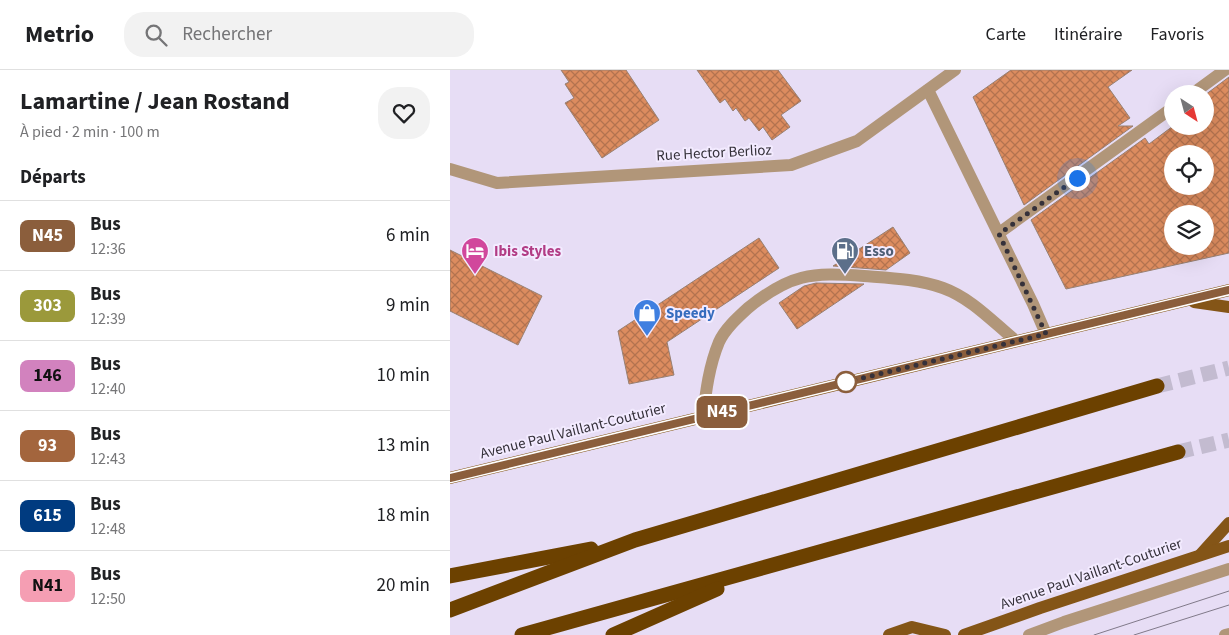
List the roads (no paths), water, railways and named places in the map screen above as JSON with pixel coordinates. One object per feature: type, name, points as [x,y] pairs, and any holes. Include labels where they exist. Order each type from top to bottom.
[{"type":"highway","points":[[450,610],[635,540],[1157,386]]},
{"type":"highway","points":[[522,635],[1178,452]]},
{"type":"highway","points":[[450,576],[635,540]]},
{"type":"highway","points":[[613,635],[764,568]]},
{"type":"main road","name":"Avenue Paul Vaillant-Couturier","points":[[450,478],[1229,290]]},
{"type":"main road","points":[[1188,301],[1229,307]]},
{"type":"main road","points":[[1201,554],[1229,523]]},
{"type":"main road","name":"Avenue Paul Vaillant-Couturier","points":[[964,635],[1229,546]]},
{"type":"main road","points":[[889,635],[912,627],[945,635]]},
{"type":"street","name":"Rue Hector Berlioz","points":[[450,169],[497,183],[791,165],[857,142],[955,70]]},
{"type":"street","points":[[1204,85],[1225,70]]},
{"type":"street","points":[[928,90],[1046,334]]},
{"type":"street","points":[[999,234],[1164,114]]},
{"type":"street","points":[[703,416],[708,376],[719,342],[726,330],[743,313],[768,294],[782,284],[795,279],[814,275],[845,275],[901,279],[937,286],[974,306],[1016,341]]},
{"type":"street","points":[[1029,635],[1229,569]]},
{"type":"street","points":[[1225,635],[1229,634]]},
{"type":"tunnel","points":[[1157,386],[1229,368]]},
{"type":"tunnel","points":[[1178,452],[1229,440]]},
{"type":"tram line","points":[[1094,635],[1229,591]]},
{"type":"tram line","points":[[1134,635],[1229,605]]},
{"type":"place","name":"Ibis Styles","points":[[475,275]]},
{"type":"place","name":"Esso","points":[[845,275]]},
{"type":"place","name":"Speedy","points":[[647,337]]}]
